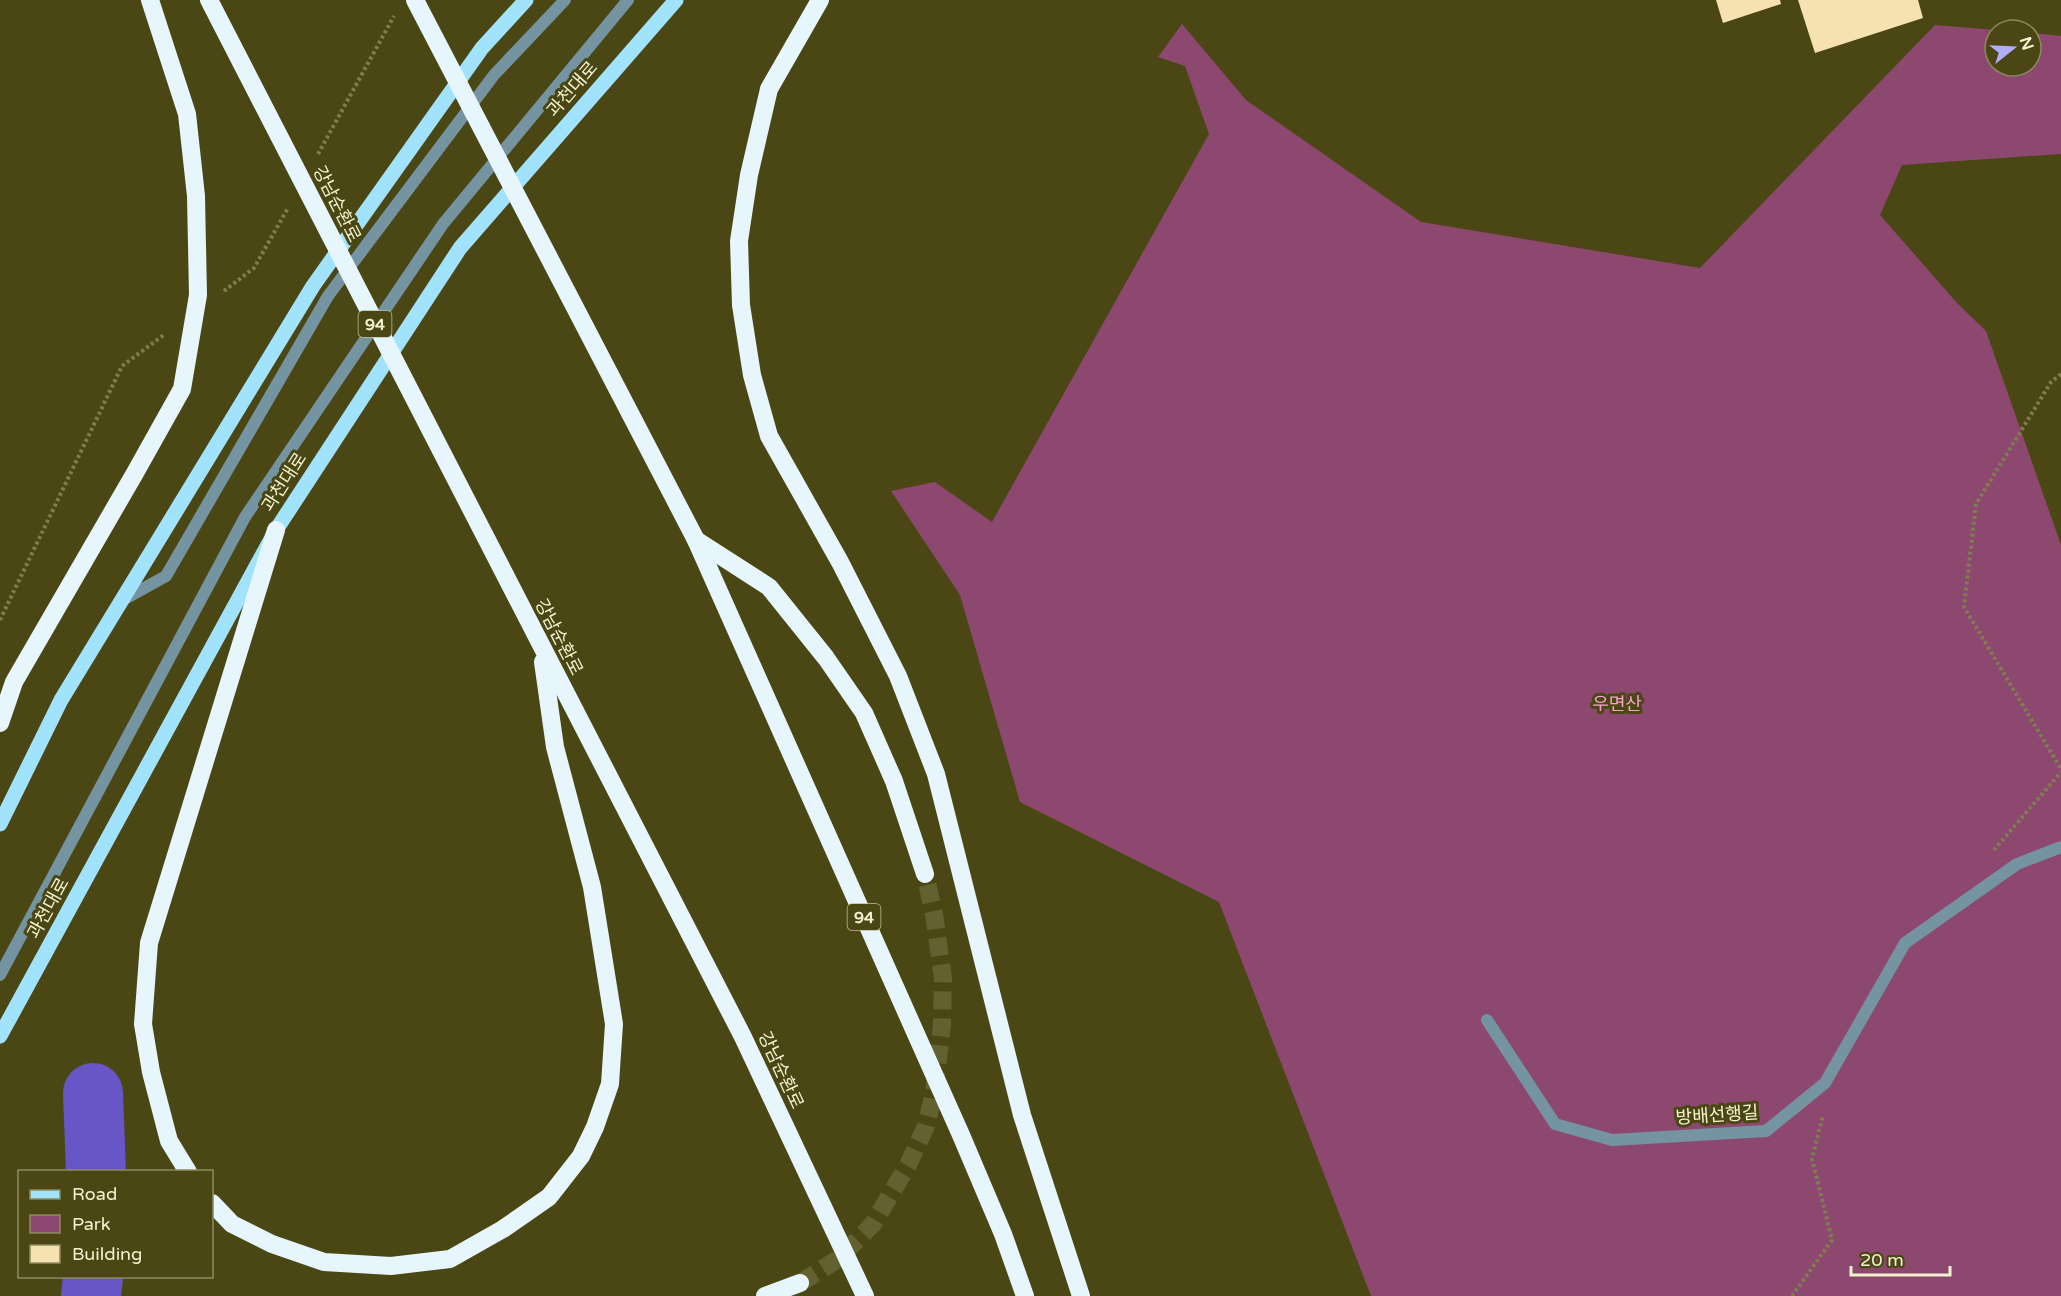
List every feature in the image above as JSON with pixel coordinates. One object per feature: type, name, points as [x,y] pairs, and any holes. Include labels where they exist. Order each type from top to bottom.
[{"type":"highway","points":[[0,723],[14,682],[182,389],[198,295],[196,196],[187,114],[150,0]]},
{"type":"highway","name":"강남순환로","points":[[209,0],[743,1037],[865,1296]]},
{"type":"highway","name":"94","points":[[416,0],[696,540],[961,1135],[1003,1234],[1025,1296]]},
{"type":"highway","points":[[820,0],[769,89],[749,175],[739,241],[741,305],[752,375],[769,436],[840,562],[898,676],[936,774],[1022,1115],[1081,1296]]},
{"type":"highway","points":[[187,1170],[169,1141],[151,1072],[143,1024],[149,943],[276,530]]},
{"type":"highway","points":[[696,540],[769,587],[826,658],[864,713],[894,781],[925,874]]},
{"type":"highway","points":[[213,1204],[232,1224],[272,1244],[324,1262],[391,1266],[450,1259],[503,1229],[549,1197],[580,1156],[595,1127],[610,1084],[614,1024],[592,887],[555,747],[542,649]]},
{"type":"highway","points":[[765,1296],[800,1283]]},
{"type":"main road","points":[[0,824],[61,700],[313,286],[482,48],[526,0]]},
{"type":"main road","name":"과천대로","points":[[0,1036],[276,530],[460,248],[676,0]]},
{"type":"lane","points":[[121,601],[166,576],[328,296],[494,75],[566,0]]},
{"type":"lane","points":[[0,975],[245,517],[443,224],[628,0]]},
{"type":"lane","name":"방배선행길","points":[[1487,1020],[1555,1124],[1612,1140],[1766,1131],[1826,1083],[1905,943],[2017,864],[2061,847]]},
{"type":"path","points":[[1993,850],[2061,771],[1964,607],[1976,504],[2051,382],[2061,374]]},
{"type":"path","points":[[1792,1296],[1832,1240],[1812,1159],[1826,1106]]},
{"type":"green space","name":"우면산","points":[[1182,24],[1246,100],[1421,222],[1700,268],[1935,25],[1983,29],[1983,78],[2043,78],[2043,34],[2061,36],[2061,154],[1902,165],[1880,215],[1957,303],[1986,331],[2061,545],[2061,1296],[1371,1296],[1219,902],[1020,802],[960,595],[891,491],[935,482],[992,522],[1209,134],[1185,66],[1158,57]]},
{"type":"building","points":[[1716,0],[1780,0],[1781,4],[1723,23]]},
{"type":"building","points":[[1798,0],[1918,0],[1923,18],[1815,53]]},
{"type":"waterway","points":[[93,1093],[96,1170]]},
{"type":"waterway","points":[[91,1296],[93,1278]]},
{"type":"tunnel","points":[[800,1283],[838,1259],[873,1224],[908,1165],[926,1126],[934,1093],[942,1025],[943,978],[934,914],[925,874]]}]
